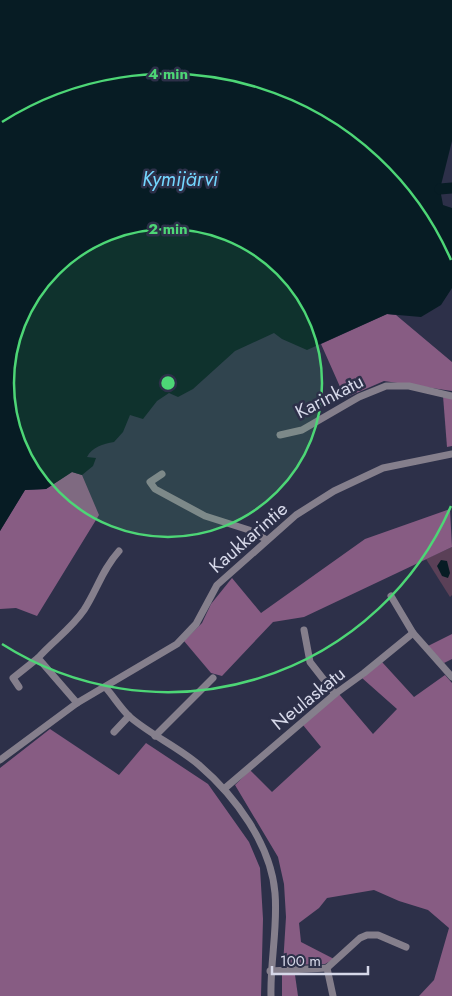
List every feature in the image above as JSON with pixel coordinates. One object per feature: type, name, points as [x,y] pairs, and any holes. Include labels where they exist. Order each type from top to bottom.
[{"type":"street","name":"Karinkatu","points":[[280,435],[302,430],[359,397],[386,386],[409,386],[452,396]]},
{"type":"street","name":"Kaukkarintie","points":[[1,759],[78,703],[177,644],[189,634],[217,585],[296,515],[334,491],[382,468],[452,454]]},
{"type":"street","points":[[162,474],[150,482],[155,489],[205,516],[249,530],[267,540]]},
{"type":"street","points":[[19,687],[14,678],[75,622],[90,599],[105,567],[119,551]]},
{"type":"street","points":[[391,596],[413,633],[452,677]]},
{"type":"street","points":[[304,630],[310,662],[335,694]]},
{"type":"street","name":"Neulaskatu","points":[[224,789],[335,694],[413,633]]},
{"type":"street","points":[[38,658],[78,703]]},
{"type":"street","points":[[155,736],[213,678]]},
{"type":"street","points":[[106,688],[129,716],[155,736],[198,764],[224,789],[249,823],[270,868],[275,893],[270,996]]},
{"type":"street","points":[[114,732],[129,716]]},
{"type":"street","points":[[270,971],[327,968],[360,938],[367,935],[378,935],[406,947]]},
{"type":"street","points":[[327,968],[333,996]]},
{"type":"shaded area","points":[[387,314],[396,315],[452,362],[452,391],[384,381],[345,398],[321,344]]},
{"type":"shaded area","points":[[443,396],[452,399],[452,446],[447,447]]},
{"type":"shaded area","points":[[72,472],[82,475],[99,515],[37,616],[16,608],[0,609],[0,531],[25,490],[46,489]]},
{"type":"shaded area","points":[[450,509],[452,547],[304,617],[273,622],[222,676],[211,673],[184,641],[202,623],[211,604],[232,578],[261,613],[365,539]]},
{"type":"shaded area","points":[[452,547],[452,595],[450,597],[426,559]]},
{"type":"shaded area","points":[[452,634],[452,659],[444,663],[428,646]]},
{"type":"shaded area","points":[[382,662],[414,697],[445,675],[452,683],[452,996],[419,996],[434,980],[449,928],[428,910],[399,901],[374,890],[327,898],[319,908],[299,923],[301,942],[334,959],[325,964],[283,965],[286,917],[284,884],[278,857],[235,785],[250,770],[272,792],[321,747],[303,725],[339,694],[373,734],[397,709],[362,678]]},
{"type":"shaded area","points":[[50,729],[119,775],[146,743],[208,784],[249,842],[260,868],[263,919],[261,996],[0,996],[0,768]]},
{"type":"shaded area","points":[[282,975],[295,975],[298,996],[282,996]]},
{"type":"water","name":"Kymijärvi","points":[[0,0],[452,0],[452,141],[440,189],[443,205],[452,208],[452,288],[441,305],[421,317],[387,314],[307,350],[282,339],[274,333],[235,351],[193,389],[178,397],[169,393],[157,401],[143,419],[130,415],[123,432],[114,442],[98,446],[89,454],[87,457],[96,458],[93,466],[82,475],[72,472],[46,489],[25,490],[0,531]]},
{"type":"water","points":[[441,560],[447,561],[450,573],[448,578],[442,576],[437,566]]},
{"type":"waterway","points":[[440,189],[452,188]]}]
